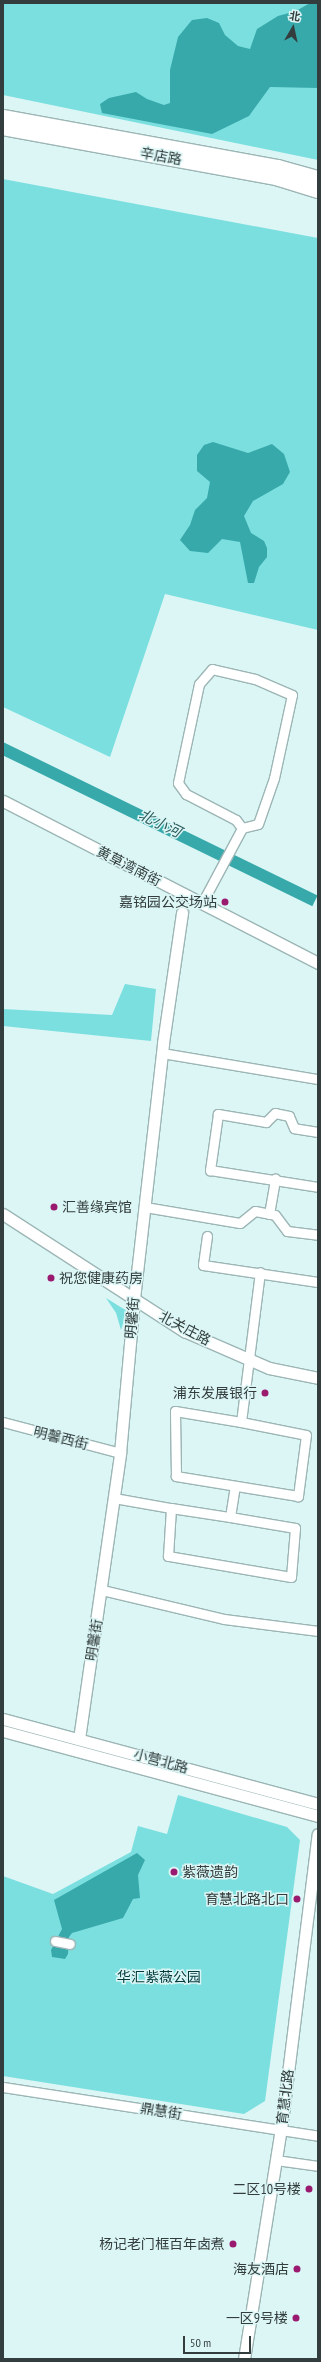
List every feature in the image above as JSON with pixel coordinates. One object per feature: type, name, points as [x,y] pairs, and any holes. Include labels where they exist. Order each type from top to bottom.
[{"type":"main road","name":"辛店路","points":[[3,117],[278,167],[318,178]]},
{"type":"main road","name":"辛店路","points":[[3,128],[276,178],[318,191]]},
{"type":"street","points":[[202,903],[242,828],[258,824],[274,778],[292,695],[255,679],[212,669],[199,684],[178,783],[186,794],[236,820],[242,828]]},
{"type":"street","name":"黄草湾南街","points":[[3,801],[318,964]]},
{"type":"street","name":"明馨街","points":[[79,1738],[102,1590],[120,1453],[134,1299],[162,1053],[182,912]]},
{"type":"street","points":[[162,1053],[318,1079]]},
{"type":"street","points":[[318,1132],[294,1128],[289,1116],[275,1113],[266,1122],[218,1114],[210,1170],[275,1179],[318,1187]]},
{"type":"street","points":[[269,1214],[275,1179]]},
{"type":"street","points":[[145,1207],[240,1223],[255,1211],[275,1215],[287,1231],[318,1235]]},
{"type":"street","name":"北关庄路","points":[[3,1214],[184,1331],[269,1368],[318,1378]]},
{"type":"street","points":[[207,1236],[204,1265],[260,1272],[318,1282]]},
{"type":"street","points":[[241,1422],[247,1359],[260,1272]]},
{"type":"street","points":[[175,1411],[241,1422],[306,1435],[298,1496],[176,1476],[175,1411]]},
{"type":"street","name":"明馨西街","points":[[3,1422],[120,1453]]},
{"type":"street","points":[[230,1517],[235,1486]]},
{"type":"street","points":[[114,1498],[295,1528],[291,1577],[168,1556],[172,1508]]},
{"type":"street","points":[[102,1590],[224,1619],[318,1631]]},
{"type":"street","name":"小营北路","points":[[3,1719],[79,1738],[318,1804]]},
{"type":"street","name":"小营北路","points":[[3,1731],[318,1816]]},
{"type":"street","name":"育慧北路","points":[[244,2359],[281,2129],[318,1834]]},
{"type":"street","points":[[55,1941],[70,1944]]},
{"type":"street","name":"鼎慧街","points":[[3,2087],[281,2129],[318,2136]]},
{"type":"street","points":[[276,2160],[318,2166]]},
{"type":"green space","points":[[3,3],[318,3],[318,160],[3,95]]},
{"type":"green space","points":[[3,179],[318,238],[318,630],[165,594],[110,757],[3,707]]},
{"type":"green space","points":[[125,984],[156,989],[151,1041],[3,1026],[3,1009],[112,1015]]},
{"type":"green space","points":[[106,1298],[127,1311],[121,1330],[116,1313]]},
{"type":"green space","name":"华汇紫薇公园","points":[[178,1795],[287,1827],[300,1840],[265,2101],[244,2114],[3,2076],[3,1876],[53,1894],[131,1852],[138,1826],[167,1834]]},
{"type":"water","points":[[310,3],[318,3],[318,88],[270,87],[249,116],[212,134],[102,113],[100,104],[109,98],[136,92],[147,99],[164,105],[170,103],[170,70],[178,37],[192,20],[207,18],[219,23],[225,35],[238,46],[250,49],[257,29],[278,16],[296,11]]},
{"type":"water","points":[[213,442],[248,453],[272,444],[284,454],[290,472],[283,484],[253,501],[244,516],[251,533],[264,541],[267,548],[267,557],[259,567],[254,583],[248,583],[240,542],[222,539],[208,553],[190,551],[180,540],[190,525],[195,510],[207,498],[210,482],[197,471],[197,455],[204,445]]},
{"type":"water","name":"北小河","points":[[3,742],[318,895],[312,906],[3,755]]},
{"type":"water","points":[[137,1853],[145,1860],[138,1875],[140,1898],[133,1899],[123,1918],[72,1933],[69,1937],[68,1954],[65,1959],[52,1957],[51,1950],[62,1929],[54,1900]]},
{"type":"place","name":"嘉铭园公交场站","points":[[225,902]]},
{"type":"place","name":"汇善缘宾馆","points":[[54,1207]]},
{"type":"place","name":"祝您健康药房","points":[[51,1278]]},
{"type":"place","name":"浦东发展银行","points":[[265,1393]]},
{"type":"place","name":"紫薇遗韵","points":[[174,1872]]},
{"type":"place","name":"育慧北路北口","points":[[297,1899]]},
{"type":"place","name":"二区10号楼","points":[[309,2189]]},
{"type":"place","name":"杨记老门框百年卤煮","points":[[233,2244]]},
{"type":"place","name":"海友酒店","points":[[297,2269]]},
{"type":"place","name":"一区9号楼","points":[[296,2318]]}]
